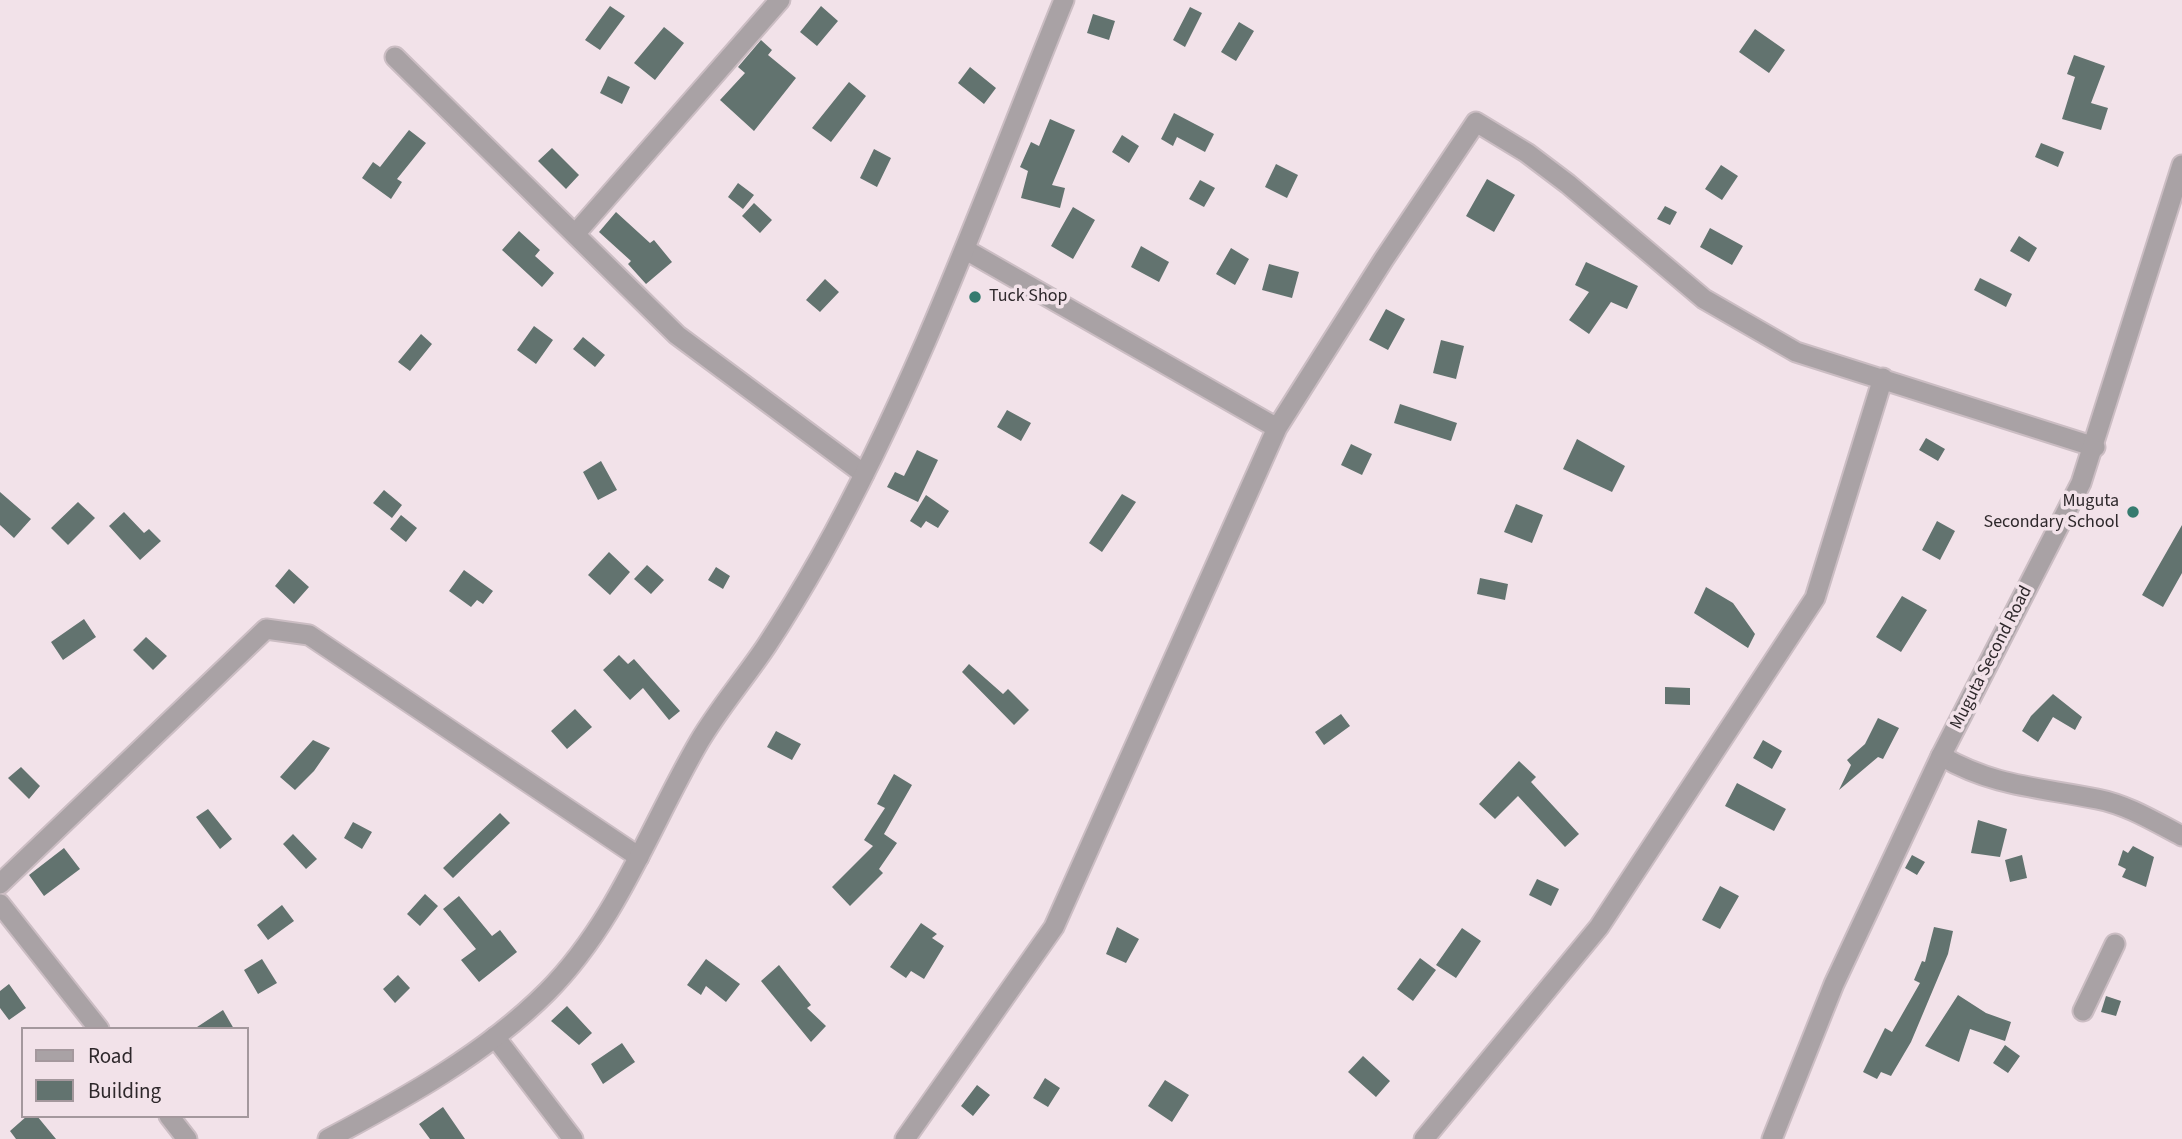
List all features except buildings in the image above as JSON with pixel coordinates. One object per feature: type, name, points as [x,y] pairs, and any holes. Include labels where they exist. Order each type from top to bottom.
[{"type":"street","points":[[576,233],[780,0]]},
{"type":"street","points":[[328,1139],[425,1084],[495,1037],[547,992],[573,963],[615,902],[700,741],[768,643],[821,556],[864,474],[966,250],[1064,0]]},
{"type":"street","points":[[395,57],[677,335],[864,474]]},
{"type":"street","points":[[905,1139],[1054,927],[1277,428],[1384,259],[1476,122],[1527,153],[1568,184],[1704,299],[1796,352],[2095,447]]},
{"type":"street","name":"Muguta Second Road","points":[[1772,1139],[1834,984],[1941,756],[2081,483],[2095,447],[2182,168]]},
{"type":"street","points":[[966,250],[1277,428]]},
{"type":"street","points":[[1424,1139],[1598,927],[1815,598],[1883,378]]},
{"type":"street","points":[[0,884],[266,629],[309,635],[639,858]]},
{"type":"street","points":[[1941,756],[1983,778],[2100,800],[2142,814],[2182,836]]},
{"type":"street","points":[[0,904],[97,1027]]},
{"type":"street","points":[[2083,1011],[2115,944]]},
{"type":"street","points":[[495,1037],[573,1139]]},
{"type":"street","points":[[171,1118],[187,1139]]},
{"type":"place","name":"Tuck Shop","points":[[975,297]]},
{"type":"place","name":"Muguta Secondary School","points":[[2133,512]]}]
